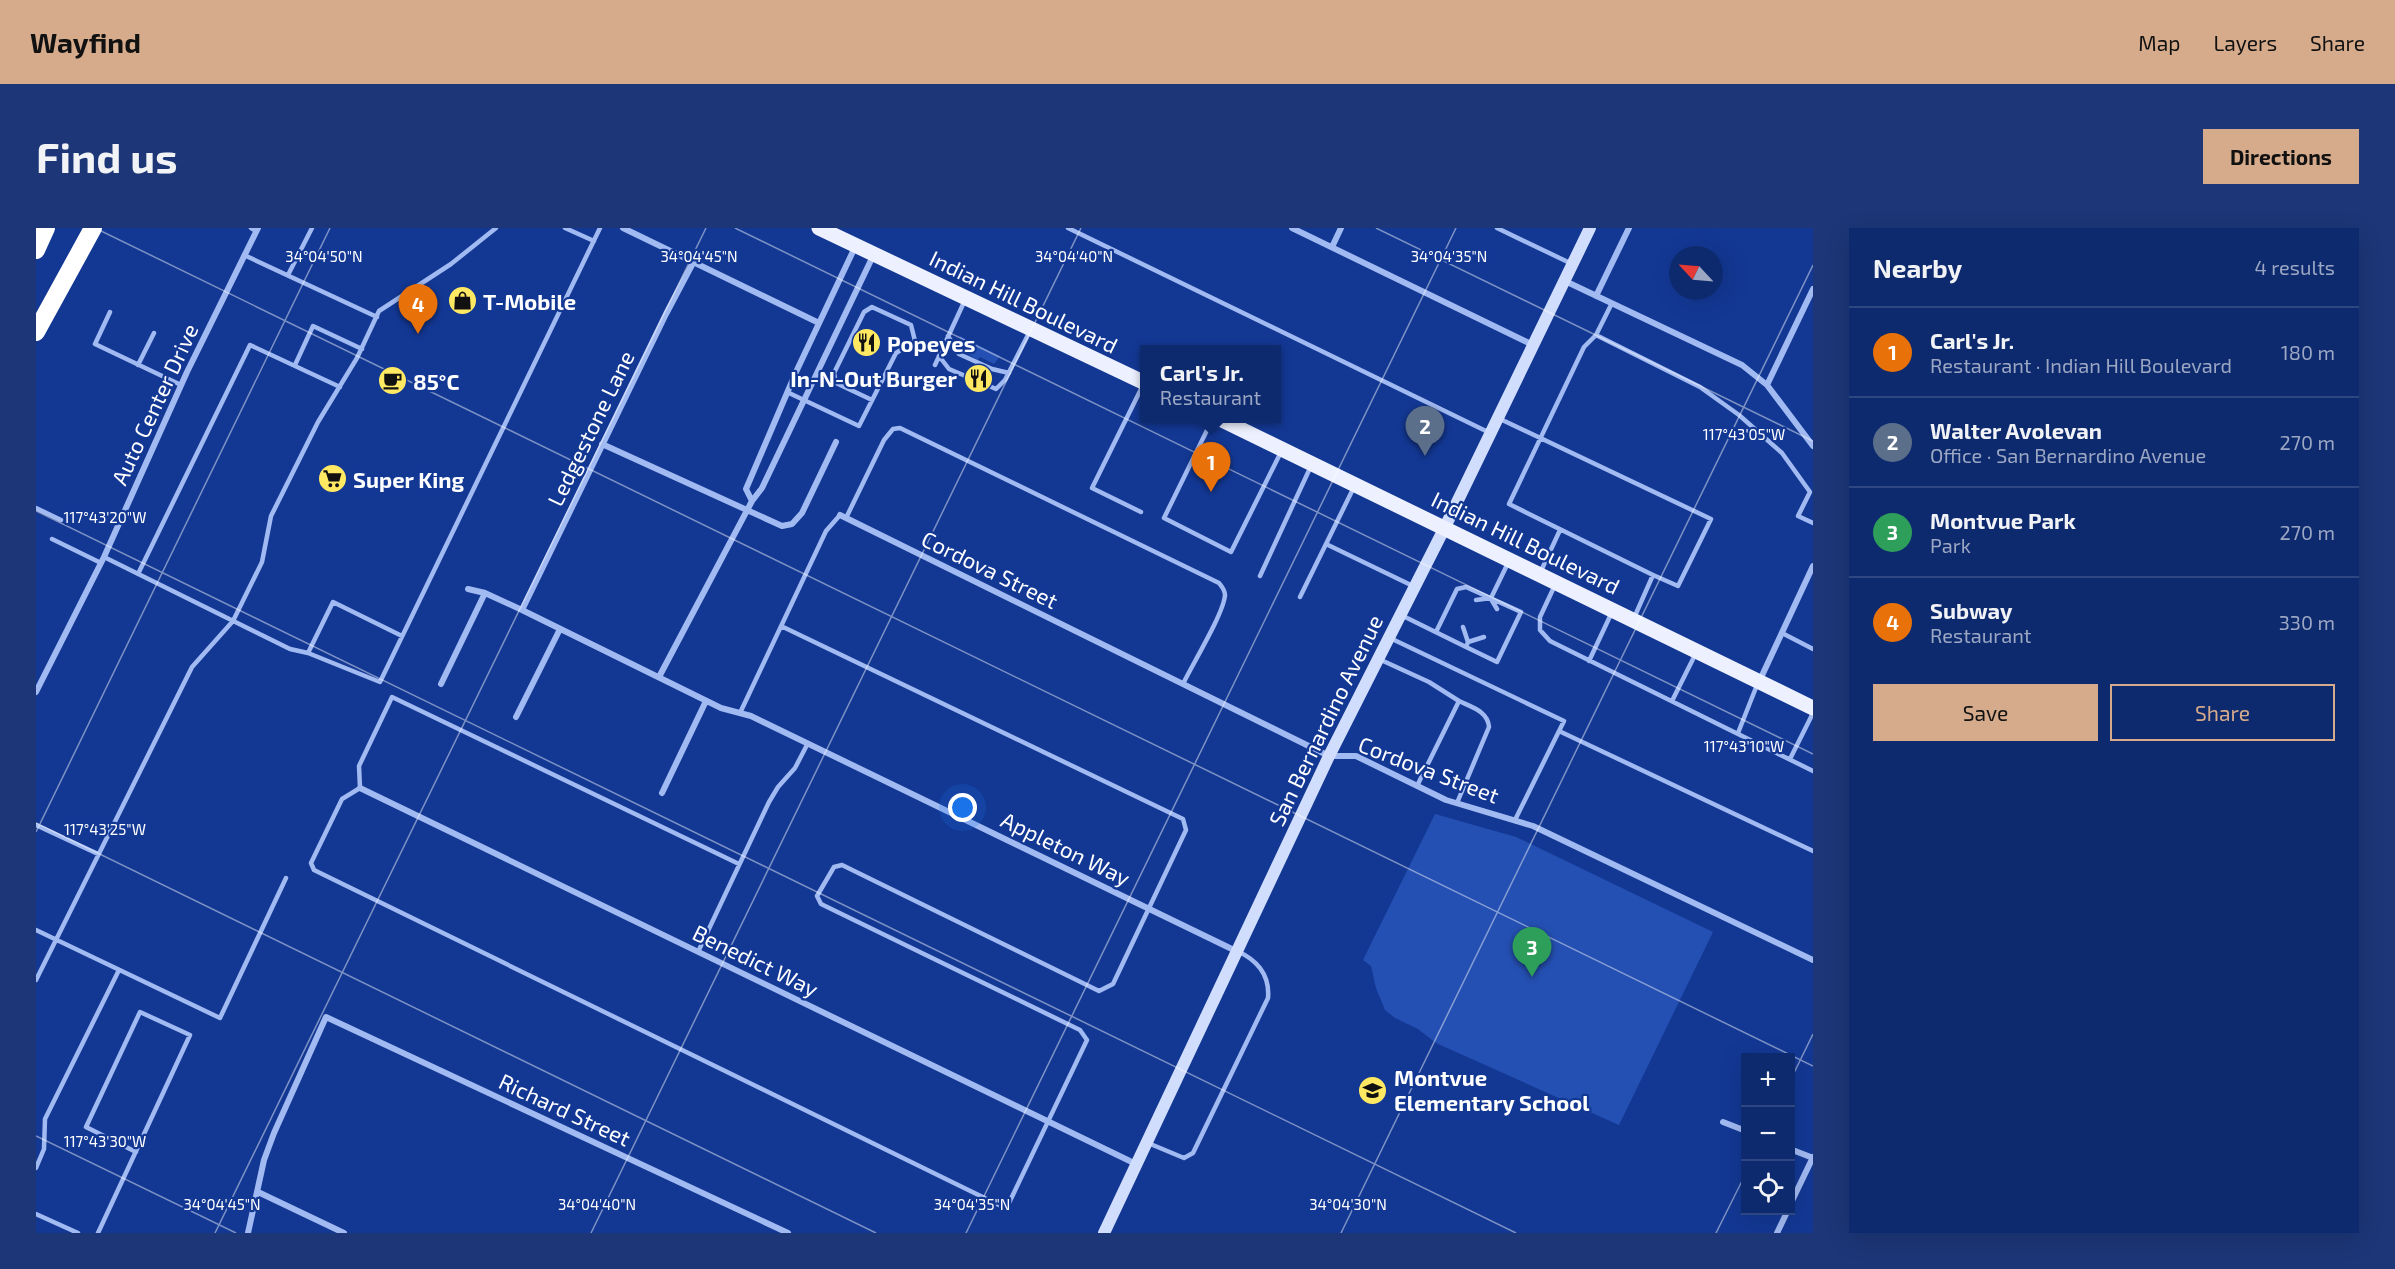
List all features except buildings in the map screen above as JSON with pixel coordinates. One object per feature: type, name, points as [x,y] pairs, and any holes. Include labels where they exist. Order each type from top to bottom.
[{"type":"highway","points":[[36,250],[46,228]]},
{"type":"highway","points":[[36,332],[93,228]]},
{"type":"main road","name":"Indian Hill Boulevard","points":[[819,228],[1140,381]]},
{"type":"main road","name":"San Bernardino Avenue","points":[[1104,1233],[1329,756],[1445,527],[1590,228]]},
{"type":"main road","name":"Indian Hill Boulevard","points":[[1228,423],[1813,708]]},
{"type":"street","points":[[623,228],[819,323]]},
{"type":"street","points":[[1292,228],[1534,345]]},
{"type":"street","points":[[1332,247],[1341,228]]},
{"type":"street","points":[[1596,296],[1629,228]]},
{"type":"street","name":"Auto Center Drive","points":[[36,692],[103,560],[181,385],[255,229]]},
{"type":"street","points":[[752,501],[746,489],[789,393],[796,372],[856,245]]},
{"type":"street","points":[[659,677],[752,501],[762,488],[874,253]]},
{"type":"street","name":"Ledgestone Lane","points":[[522,610],[693,263]]},
{"type":"street","points":[[1564,281],[1742,365],[1767,385],[1813,446]]},
{"type":"street","points":[[1767,385],[1813,290]]},
{"type":"street","points":[[602,444],[782,526],[788,526],[798,520],[836,442]]},
{"type":"street","name":"Cordova Street","points":[[843,517],[1329,756],[1356,756],[1457,803],[1533,826],[1813,960]]},
{"type":"street","points":[[1758,682],[1813,566]]},
{"type":"street","name":"Appleton Way","points":[[468,589],[485,593],[522,610],[706,700],[751,716],[1236,951]]},
{"type":"street","points":[[441,684],[485,593]]},
{"type":"street","points":[[516,717],[560,628]]},
{"type":"street","points":[[662,793],[706,700]]},
{"type":"street","name":"Benedict Way","points":[[360,788],[1136,1164]]},
{"type":"street","name":"Richard Street","points":[[258,1192],[264,1160],[274,1133],[326,1017],[788,1233]]},
{"type":"street","points":[[1723,1122],[1741,1129]]},
{"type":"street","points":[[1795,1151],[1813,1158],[1795,1196]]},
{"type":"street","points":[[248,1233],[258,1192],[344,1233]]},
{"type":"street","points":[[1777,1233],[1786,1215]]},
{"type":"lane","points":[[288,275],[312,228]]},
{"type":"lane","points":[[36,980],[192,667],[233,621],[262,562],[271,516],[318,422],[362,349],[380,311],[451,264],[496,228]]},
{"type":"lane","points":[[565,228],[594,241]]},
{"type":"lane","points":[[52,539],[138,573],[290,649],[308,653],[380,682],[600,228]]},
{"type":"lane","points":[[1068,228],[1491,433]]},
{"type":"lane","points":[[1497,228],[1573,264]]},
{"type":"lane","points":[[244,255],[377,317]]},
{"type":"lane","points":[[935,365],[966,298]]},
{"type":"lane","points":[[1498,418],[1541,438],[1711,519],[1678,586],[1509,504],[1541,438],[1584,347],[1596,335],[1612,303]]},
{"type":"lane","points":[[789,393],[859,426],[897,353],[915,341],[911,325],[872,308],[864,312],[834,373],[836,383],[872,400]]},
{"type":"lane","points":[[110,312],[95,344],[181,385]]},
{"type":"lane","points":[[295,365],[313,326],[362,349]]},
{"type":"lane","points":[[939,356],[949,369],[996,389],[1009,373],[1031,329]]},
{"type":"lane","points":[[138,365],[154,333]]},
{"type":"lane","points":[[1596,335],[1700,387],[1739,415],[1782,453],[1810,492],[1798,516],[1813,523]]},
{"type":"lane","points":[[948,336],[959,354],[992,369],[1009,373]]},
{"type":"lane","points":[[138,573],[250,345],[340,387]]},
{"type":"lane","points":[[1140,391],[1092,488],[1141,512]]},
{"type":"lane","points":[[1210,423],[1164,518],[1231,552],[1282,449]]},
{"type":"lane","points":[[740,713],[826,531],[843,517],[884,440],[892,429],[900,428],[1218,583],[1225,595],[1220,612],[1183,684]]},
{"type":"lane","points":[[1260,576],[1312,464]]},
{"type":"lane","points":[[1300,597],[1355,484]]},
{"type":"lane","points":[[36,508],[61,520]]},
{"type":"lane","points":[[1540,574],[1560,530]]},
{"type":"lane","points":[[1326,544],[1415,587]]},
{"type":"lane","points":[[1491,598],[1509,559]]},
{"type":"lane","points":[[1632,620],[1653,575]]},
{"type":"lane","points":[[1556,582],[1540,617],[1540,630],[1550,640],[1813,771]]},
{"type":"lane","points":[[1400,615],[1436,632],[1467,644],[1497,662],[1521,612],[1466,587],[1457,589],[1436,632]]},
{"type":"lane","points":[[1476,600],[1491,598]]},
{"type":"lane","points":[[1491,598],[1497,609]]},
{"type":"lane","points":[[308,653],[333,602],[402,636]]},
{"type":"lane","points":[[1589,661],[1613,610]]},
{"type":"lane","points":[[739,864],[392,698],[358,766],[360,788],[342,799],[311,863],[314,870],[1001,1206],[1009,1203],[1087,1040],[1080,1030],[821,904],[818,896],[834,867],[842,865],[1100,990],[1113,984],[1186,830],[1183,819],[782,626]]},
{"type":"lane","points":[[1463,627],[1467,644]]},
{"type":"lane","points":[[1782,633],[1813,649]]},
{"type":"lane","points":[[1467,644],[1484,637]]},
{"type":"lane","points":[[1389,638],[1564,720],[1515,820]]},
{"type":"lane","points":[[1672,701],[1696,651]]},
{"type":"lane","points":[[1378,658],[1429,682],[1484,714],[1489,722],[1489,727],[1457,803]]},
{"type":"lane","points":[[1738,733],[1758,682]]},
{"type":"lane","points":[[1417,786],[1459,701]]},
{"type":"lane","points":[[1790,759],[1813,713]]},
{"type":"lane","points":[[1559,731],[1813,851]]},
{"type":"lane","points":[[698,952],[769,801],[795,768],[808,743]]},
{"type":"lane","points":[[36,825],[98,854]]},
{"type":"lane","points":[[36,930],[220,1018],[286,878]]},
{"type":"lane","points":[[1146,1142],[1184,1158],[1193,1153],[1268,998],[1267,980],[1259,966],[1252,958],[1236,951]]},
{"type":"lane","points":[[36,1168],[44,1149],[45,1119],[119,970]]},
{"type":"lane","points":[[98,1233],[136,1152],[190,1035],[140,1011],[86,1127],[136,1152]]},
{"type":"lane","points":[[36,1214],[78,1233]]},
{"type":"shaded area","points":[[960,336],[1000,356],[994,364],[980,357],[978,360],[963,351],[959,345]]},
{"type":"shaded area","points":[[1435,814],[1516,837],[1713,932],[1619,1125],[1436,1043],[1418,1029],[1395,1018],[1385,1010],[1376,988],[1371,966],[1363,960]]},
{"type":"place","name":"T-Mobile","points":[[462,301]]},
{"type":"place","name":"Subway","points":[[418,334]]},
{"type":"place","name":"Popeyes","points":[[866,343]]},
{"type":"place","name":"In-N-Out Burger","points":[[978,378]]},
{"type":"place","name":"85°C","points":[[392,381]]},
{"type":"place","name":"Walter Avolevan","points":[[1425,456]]},
{"type":"place","name":"Super King","points":[[332,479]]},
{"type":"place","name":"Carl's Jr.","points":[[1211,492]]},
{"type":"place","name":"Montvue Park","points":[[1532,977]]},
{"type":"place","name":"Montvue Elementary School","points":[[1373,1090]]}]
